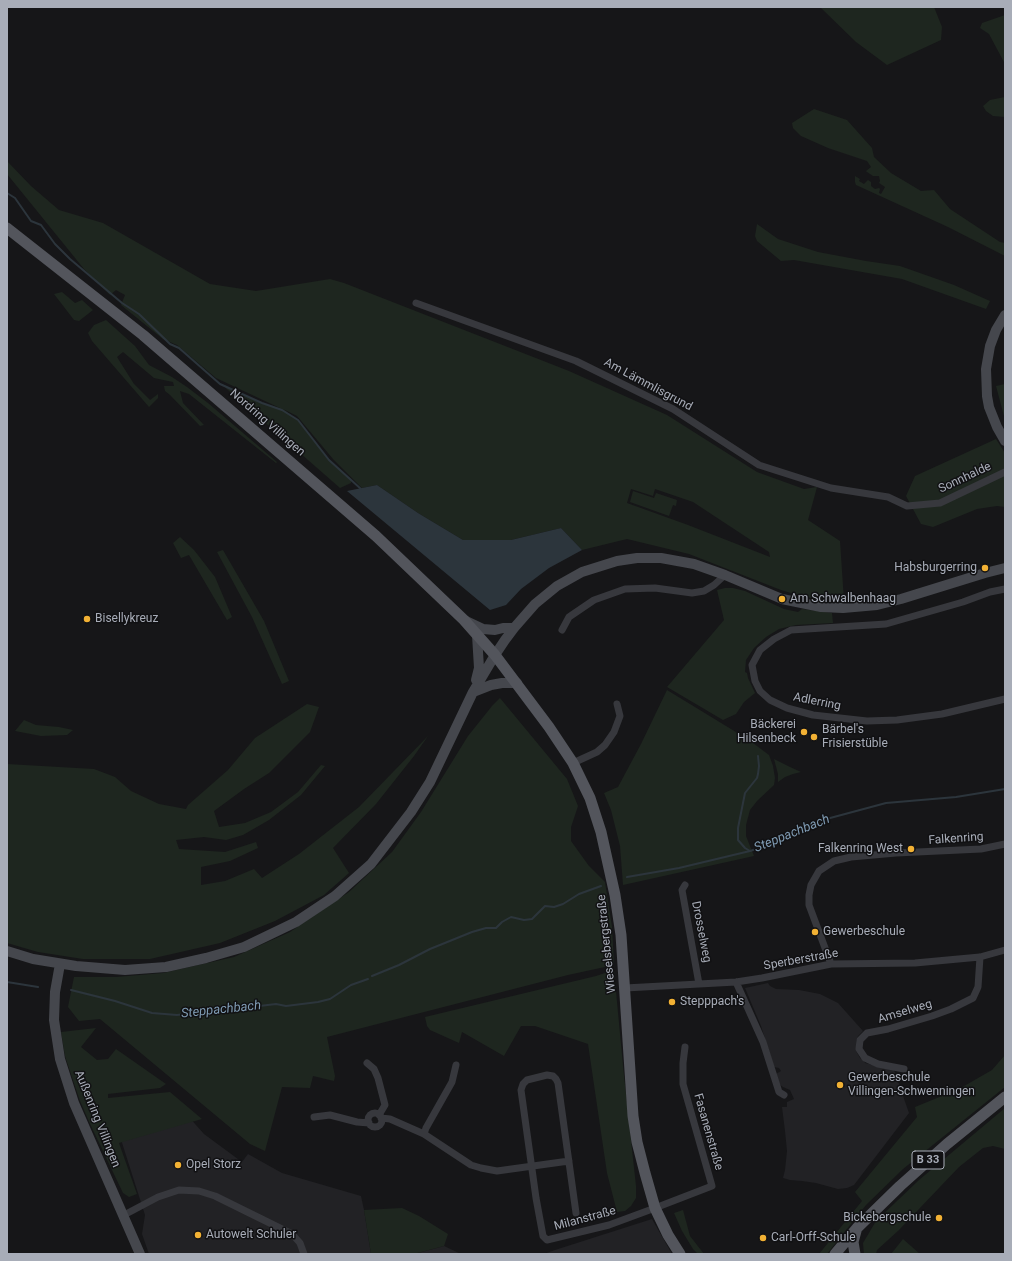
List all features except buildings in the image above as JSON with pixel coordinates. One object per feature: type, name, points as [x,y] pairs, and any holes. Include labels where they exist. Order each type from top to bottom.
[{"type":"main road","name":"Nordring Villingen","points":[[7,228],[143,334],[376,536],[464,620],[495,655]]},
{"type":"main road","name":"Wieselsbergstraße","points":[[495,655],[549,727],[573,763],[590,798],[603,840],[615,895],[621,935],[633,1116],[637,1142],[644,1173],[655,1208],[668,1235],[680,1254]]},
{"type":"main road","name":"B 33","points":[[835,1254],[877,1207],[923,1164],[1005,1097]]},
{"type":"main road","points":[[855,1254],[853,1242],[857,1228]]},
{"type":"street","name":"Am Lämmlisgrund","points":[[416,303],[576,361],[673,409],[759,465],[831,488],[888,497]]},
{"type":"street","points":[[1005,314],[996,330],[990,346],[986,374],[989,407],[997,427],[1005,441]]},
{"type":"street","name":"Sonnhalde","points":[[888,497],[907,506],[940,502],[1005,472]]},
{"type":"street","points":[[7,951],[33,959],[60,964],[125,970],[166,967],[206,958],[244,947],[296,922],[335,896],[371,864],[390,841],[412,812],[430,782],[473,692],[495,655],[514,628],[535,604],[557,586],[582,572],[617,561],[637,558],[661,558],[694,564],[782,598],[821,607],[843,608],[877,605],[1005,568]]},
{"type":"street","points":[[562,630],[569,617],[594,600],[625,590],[655,588],[692,593],[704,591],[714,585],[725,575]]},
{"type":"street","name":"Adlerring","points":[[1005,589],[990,592],[963,602],[886,624],[791,630],[774,638],[760,650],[752,665],[755,681],[760,691],[770,700],[787,708],[813,715],[867,721],[897,720],[942,714],[1005,698]]},
{"type":"street","points":[[464,620],[483,629],[495,630],[514,628]]},
{"type":"street","points":[[473,692],[479,668],[477,635]]},
{"type":"street","points":[[473,692],[491,685],[517,683]]},
{"type":"street","points":[[573,763],[597,752],[605,745],[614,732],[620,716],[617,704]]},
{"type":"street","name":"Falkenring","points":[[831,964],[809,905],[811,885],[819,870],[834,861],[851,857],[896,853],[981,849],[1005,844]]},
{"type":"street","name":"Drosselweg","points":[[685,885],[682,890],[699,984]]},
{"type":"street","name":"Sperberstraße","points":[[625,988],[736,982],[831,964],[915,962],[980,957],[1005,950]]},
{"type":"street","name":"Amselweg","points":[[904,1069],[878,1064],[866,1058],[859,1050],[860,1040],[867,1033],[888,1029],[932,1016],[951,1009],[973,998],[978,987],[980,957]]},
{"type":"street","name":"Außenring Villingen","points":[[60,964],[55,992],[54,1020],[60,1059],[66,1082],[140,1254]]},
{"type":"street","points":[[736,982],[753,1018],[767,1054],[779,1092],[784,1095]]},
{"type":"street","name":"Fasanenstraße","points":[[655,1208],[712,1186],[684,1084],[683,1063],[685,1047]]},
{"type":"street","points":[[314,1117],[330,1115],[356,1122],[368,1123],[376,1127],[380,1125],[380,1117],[385,1105],[378,1078],[374,1069],[368,1063]]},
{"type":"street","points":[[424,1134],[452,1082],[456,1065]]},
{"type":"street","name":"Milanstraße","points":[[576,1213],[558,1083],[553,1076],[547,1075],[527,1080],[518,1089],[543,1236],[547,1240],[609,1225],[655,1208]]},
{"type":"street","points":[[368,1123],[370,1115],[374,1114],[390,1119],[424,1134],[471,1165],[481,1168],[497,1171],[569,1161]]},
{"type":"street","points":[[124,1215],[158,1197],[179,1190],[199,1192],[215,1196],[292,1234],[300,1243],[304,1254]]},
{"type":"shaded area","points":[[820,7],[934,7],[942,27],[941,40],[887,65],[856,42]]},
{"type":"shaded area","points":[[1005,15],[1005,64],[989,34],[980,28],[982,23]]},
{"type":"shaded area","points":[[1005,97],[1005,117],[993,116],[986,111],[983,106],[990,100]]},
{"type":"shaded area","points":[[814,109],[847,120],[872,148],[874,157],[891,173],[921,191],[934,190],[950,209],[1000,242],[1005,243],[1005,256],[948,227],[856,185],[855,176],[864,184],[868,180],[871,182],[871,186],[875,189],[879,188],[879,193],[881,194],[885,187],[879,183],[879,176],[873,176],[866,171],[871,167],[867,161],[828,148],[801,136],[793,128],[792,123]]},
{"type":"shaded area","points":[[7,161],[31,186],[59,210],[103,223],[210,284],[256,291],[330,279],[344,283],[569,371],[667,415],[757,472],[804,489],[817,487],[808,520],[840,541],[844,601],[804,597],[781,590],[689,554],[627,539],[582,550],[561,528],[511,540],[463,540],[418,513],[377,485],[362,488],[333,459],[297,416],[283,409],[298,420],[329,460],[351,479],[351,483],[340,488],[220,383],[262,403],[282,409],[216,378],[177,345],[163,339],[121,305],[125,295],[116,290],[110,295],[84,269],[7,174]],"holes":[[[631,489],[653,496],[655,489],[693,502],[769,552],[770,557],[627,503]]]},
{"type":"shaded area","points":[[757,224],[778,239],[818,252],[900,266],[954,285],[990,301],[986,309],[902,279],[794,260],[781,261],[757,241],[755,236]]},
{"type":"shaded area","points":[[62,292],[75,303],[82,300],[93,310],[79,321],[74,320],[54,294]]},
{"type":"shaded area","points":[[106,320],[135,346],[149,365],[187,387],[277,462],[276,463],[189,394],[180,391],[183,403],[204,425],[200,426],[165,391],[164,386],[174,386],[173,382],[154,378],[123,352],[117,357],[134,384],[150,400],[158,394],[158,398],[149,407],[92,341],[88,333],[94,325]]},
{"type":"shaded area","points":[[1005,384],[1005,420],[996,386]]},
{"type":"shaded area","points":[[996,439],[1005,453],[1005,507],[997,506],[977,509],[933,527],[921,524],[906,496],[915,476]]},
{"type":"shaded area","points":[[377,485],[418,513],[463,540],[511,540],[561,528],[582,550],[549,568],[521,589],[506,605],[490,610],[347,491]]},
{"type":"shaded area","points":[[633,491],[654,498],[656,493],[677,500],[676,506],[673,505],[669,516],[630,502]]},
{"type":"shaded area","points":[[180,537],[194,550],[215,577],[232,617],[227,620],[189,555],[181,558],[173,543]]},
{"type":"shaded area","points":[[223,550],[264,621],[289,681],[282,684],[252,617],[217,552]]},
{"type":"shaded area","points":[[725,588],[745,591],[784,609],[798,612],[802,609],[832,613],[833,623],[796,625],[779,629],[766,637],[754,648],[746,660],[745,672],[747,673],[755,693],[744,702],[736,714],[723,720],[667,687],[724,620],[717,590]]},
{"type":"shaded area","points":[[667,690],[749,740],[769,755],[775,778],[774,785],[750,810],[746,825],[746,836],[754,856],[623,885],[620,846],[611,810],[604,793],[618,787]]},
{"type":"shaded area","points":[[500,698],[567,779],[578,806],[571,827],[571,841],[589,866],[605,882],[612,927],[614,965],[568,975],[327,1037],[335,1076],[334,1081],[313,1076],[310,1088],[282,1087],[265,1151],[250,1144],[100,1019],[79,1021],[68,1007],[74,977],[116,977],[163,973],[234,957],[290,932],[349,892],[392,852],[421,812],[468,736]]},
{"type":"shaded area","points":[[307,704],[319,707],[310,732],[269,773],[214,811],[219,827],[245,823],[271,812],[298,792],[321,765],[325,766],[301,795],[269,820],[243,835],[226,840],[204,837],[176,840],[179,849],[225,852],[256,842],[258,848],[230,861],[201,867],[201,885],[225,881],[254,869],[262,878],[299,854],[359,807],[428,736],[376,804],[333,848],[349,873],[324,895],[275,921],[220,943],[150,959],[83,959],[38,952],[7,943],[7,764],[94,769],[115,777],[131,791],[159,804],[186,809],[188,805],[228,770],[255,738]]},
{"type":"shaded area","points":[[24,720],[36,725],[73,730],[67,735],[41,736],[15,731]]},
{"type":"shaded area","points":[[774,759],[801,772],[785,777],[778,782],[778,774]]},
{"type":"shaded area","points":[[614,970],[636,1186],[636,1198],[631,1206],[625,1211],[617,1212],[607,1173],[588,1044],[535,1026],[521,1026],[504,1056],[462,1032],[459,1043],[430,1030],[427,1026],[425,1017],[596,976]]},
{"type":"shaded area","name":"Gewerbeschule Villingen-Schwenningen","points":[[768,983],[776,989],[799,990],[820,994],[838,1003],[863,1031],[858,1036],[856,1041],[856,1051],[860,1058],[864,1060],[865,1063],[894,1070],[909,1113],[854,1185],[847,1188],[838,1189],[816,1183],[783,1178],[787,1151],[782,1107],[787,1107],[787,1102],[794,1099],[790,1090],[779,1084],[776,1074],[781,1071],[779,1068],[774,1067],[761,1026],[745,988]]},
{"type":"shaded area","points":[[96,1028],[81,1047],[97,1060],[108,1059],[116,1049],[166,1084],[160,1088],[108,1094],[108,1098],[170,1092],[202,1119],[119,1143],[137,1194],[129,1197],[123,1193],[91,1126],[80,1101],[65,1056],[61,1032]]},
{"type":"shaded area","points":[[1005,1055],[1005,1087],[903,1169],[866,1205],[827,1254],[819,1254],[862,1201],[855,1192],[917,1117],[915,1107],[959,1089],[992,1070]]},
{"type":"shaded area","points":[[171,1097],[204,1134],[242,1162],[248,1154],[282,1173],[361,1196],[371,1254],[149,1254],[142,1234],[145,1215],[110,1105]]},
{"type":"shaded area","points":[[1005,1108],[1005,1149],[993,1146],[983,1148],[959,1167],[899,1230],[877,1250],[876,1254],[864,1254],[863,1243],[876,1221],[919,1180]]},
{"type":"shaded area","points":[[402,1208],[419,1216],[448,1234],[444,1246],[414,1254],[371,1254],[364,1210]]},
{"type":"shaded area","points":[[683,1210],[690,1236],[704,1254],[698,1254],[693,1249],[682,1231],[674,1213]]},
{"type":"shaded area","points":[[652,1219],[672,1254],[544,1254],[555,1250]]},
{"type":"shaded area","points":[[903,1239],[920,1254],[891,1254]]},
{"type":"shaded area","points":[[444,1246],[461,1254],[414,1254]]},
{"type":"waterway","points":[[7,193],[15,198],[31,221],[41,225],[55,244],[70,259],[122,303],[139,314],[170,344],[179,348],[220,384],[262,403],[282,410],[298,420],[329,460],[361,489]]},
{"type":"waterway","points":[[750,851],[738,840],[738,828],[745,793],[757,778],[759,766],[758,756]]},
{"type":"waterway","name":"Steppachbach","points":[[627,877],[679,868],[750,851],[766,846],[819,821],[886,803],[956,797],[1005,789]]},
{"type":"waterway","name":"Steppachbach","points":[[372,976],[399,965],[430,949],[472,932],[486,928],[496,928],[502,922],[511,917],[524,920],[532,919],[545,906],[554,907],[563,904],[579,894],[601,886]]},
{"type":"waterway","name":"Steppachbach","points":[[71,990],[115,1001],[152,1013],[177,1015],[276,1004],[286,1006],[318,1002],[330,999],[351,985],[368,979]]},
{"type":"waterway","name":"Steppachbach","points":[[7,982],[38,987]]},
{"type":"place","name":"Habsburgerring","points":[[985,568]]},
{"type":"place","name":"Am Schwalbenhaag","points":[[782,599]]},
{"type":"place","name":"Bisellykreuz","points":[[87,619]]},
{"type":"place","name":"Bäckerei Hilsenbeck","points":[[804,732]]},
{"type":"place","name":"Bärbel's Frisierstüble","points":[[814,737]]},
{"type":"place","name":"Falkenring West","points":[[911,849]]},
{"type":"place","name":"Gewerbeschule","points":[[815,932]]},
{"type":"place","name":"Stepppach's","points":[[672,1002]]},
{"type":"place","name":"Gewerbeschule Villingen-Schwenningen","points":[[840,1085]]},
{"type":"place","name":"Opel Storz","points":[[178,1165]]},
{"type":"place","name":"Bickebergschule","points":[[939,1218]]},
{"type":"place","name":"Autowelt Schuler","points":[[198,1235]]},
{"type":"place","name":"Carl-Orff-Schule","points":[[763,1238]]}]
